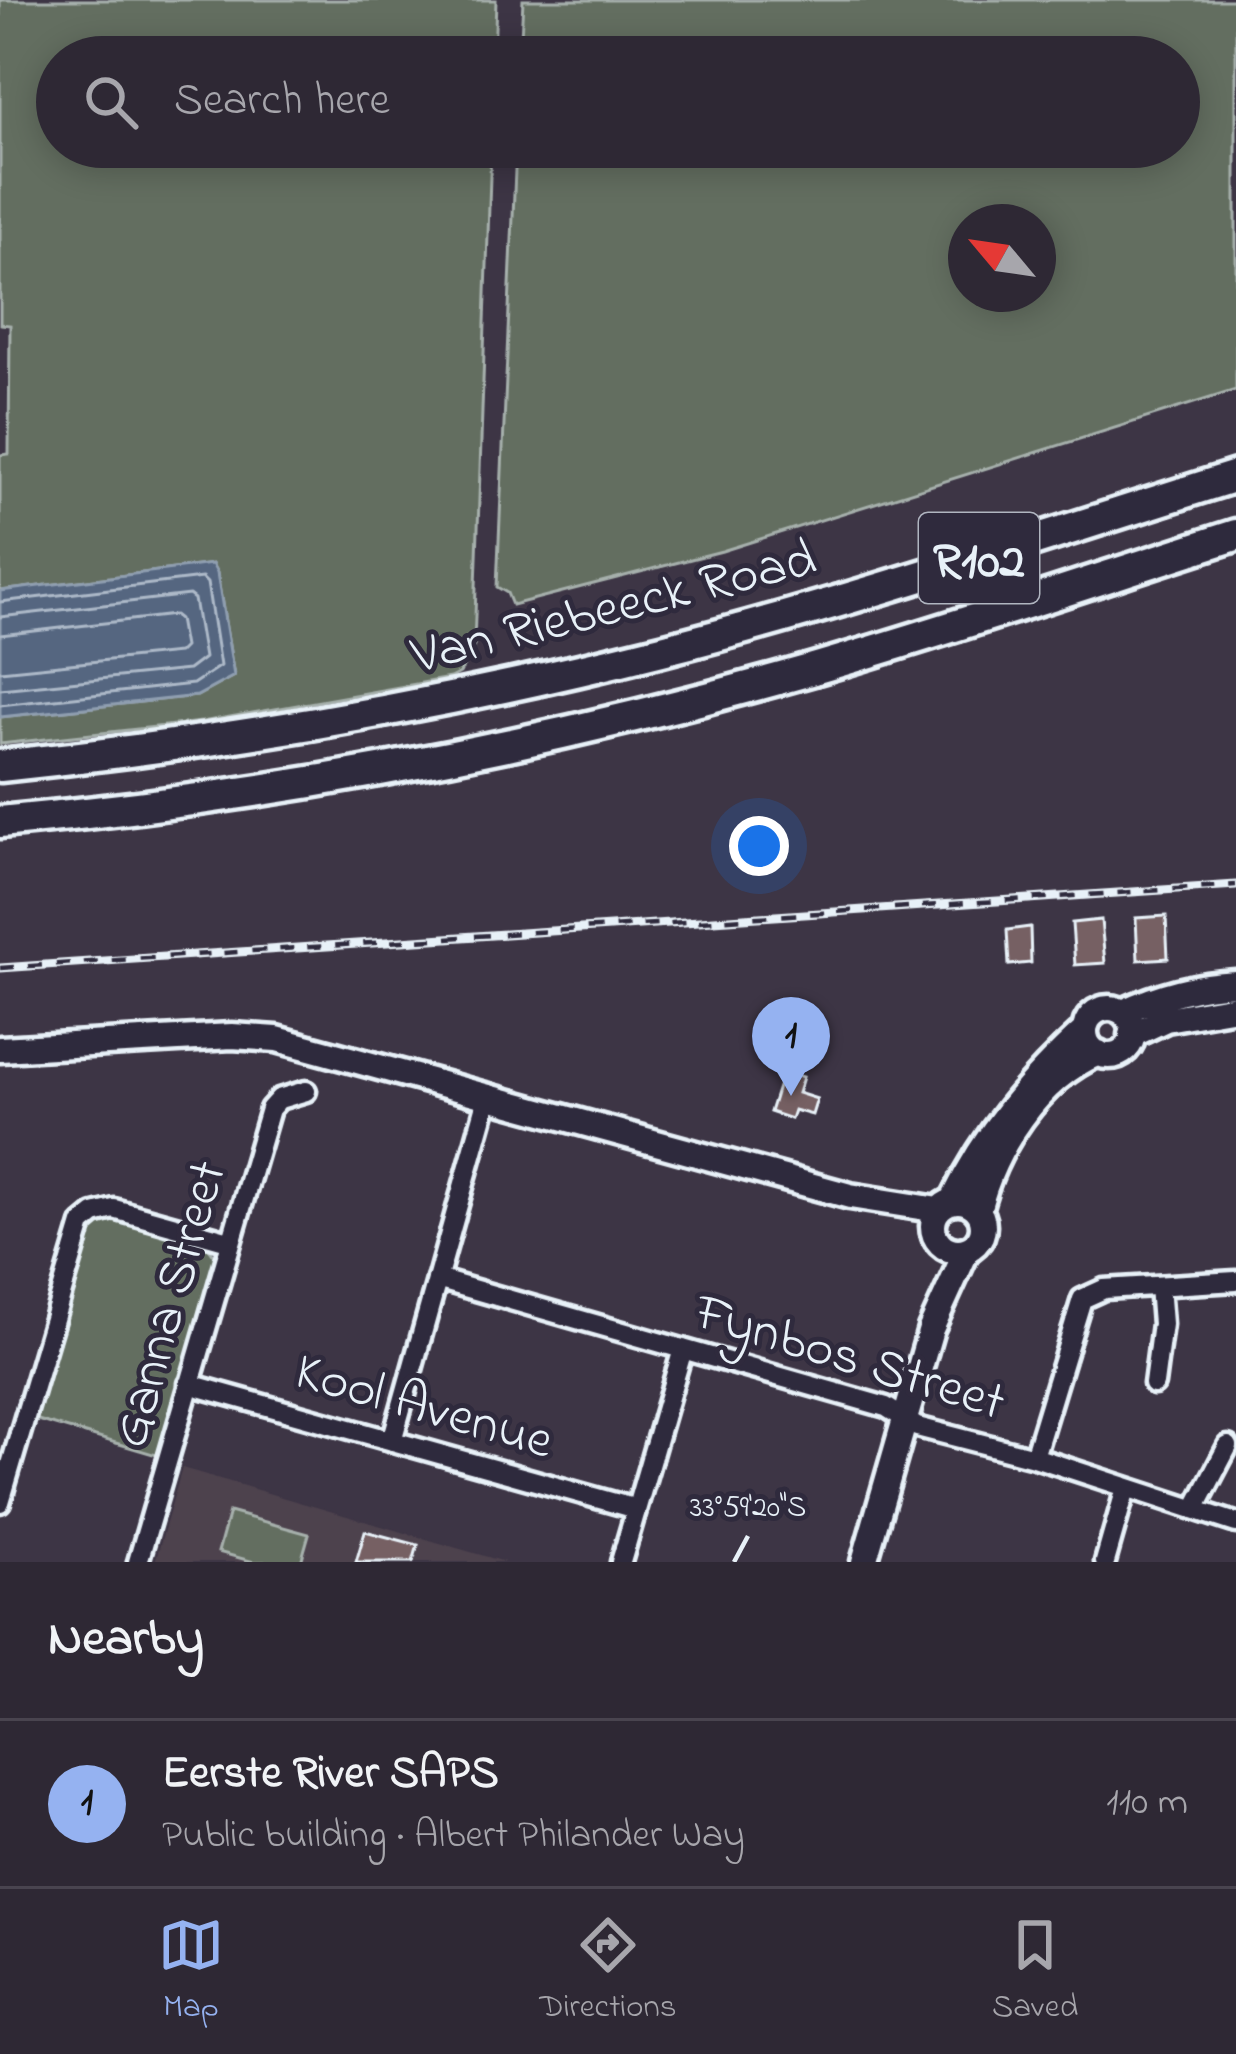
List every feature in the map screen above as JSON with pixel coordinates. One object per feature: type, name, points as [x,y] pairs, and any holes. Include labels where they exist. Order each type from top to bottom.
[{"type":"main road","name":"Van Riebeeck Road","points":[[0,766],[343,720],[554,676],[865,594],[1236,476]]},
{"type":"main road","name":"Van Riebeeck Road","points":[[0,823],[350,775],[632,716],[979,620],[1236,535]]},
{"type":"street","points":[[864,1562],[931,1328],[967,1250],[983,1231],[979,1211],[986,1184],[1019,1122],[1057,1080],[1099,1053],[1120,1052],[1128,1024],[1149,1000],[1236,982]]},
{"type":"street","points":[[931,1328],[941,1222],[1016,1097],[1085,1030],[1091,1016],[1103,1009],[1128,1024],[1236,1007]]},
{"type":"street","points":[[1085,1030],[1088,1044],[1099,1053]]},
{"type":"street","points":[[0,1049],[232,1036],[277,1039],[941,1222]]},
{"type":"street","name":"Ganna Street","points":[[138,1562],[272,1104],[306,1091]]},
{"type":"street","points":[[392,1441],[489,1094]]},
{"type":"street","points":[[941,1222],[966,1202],[979,1211]]},
{"type":"street","points":[[0,1502],[82,1224],[94,1214],[114,1210],[229,1241]]},
{"type":"street","points":[[941,1222],[952,1251],[967,1250]]},
{"type":"street","name":"Fynbos Street","points":[[437,1279],[886,1406],[922,1428],[1034,1457],[1236,1522]]},
{"type":"street","points":[[1034,1457],[1078,1303],[1104,1289],[1236,1281]]},
{"type":"street","points":[[1154,1384],[1162,1324],[1159,1286]]},
{"type":"street","points":[[621,1562],[683,1349]]},
{"type":"street","name":"Kool Avenue","points":[[189,1384],[637,1509]]},
{"type":"street","points":[[1196,1507],[1228,1446]]},
{"type":"street","points":[[1105,1562],[1126,1488]]},
{"type":"shaded area","points":[[182,1468],[505,1562],[155,1562]]},
{"type":"green space","points":[[0,0],[496,0],[495,36],[36,36],[36,168],[490,168],[474,646],[460,673],[202,722],[0,744],[0,717],[197,696],[234,676],[212,564],[0,591],[0,455],[9,454],[10,325],[0,324]]},
{"type":"green space","points":[[523,0],[1236,0],[1236,390],[722,551],[512,605],[507,593],[497,587],[515,168],[1200,168],[1200,36],[521,36]]},
{"type":"green space","points":[[111,1215],[204,1241],[215,1256],[163,1457],[31,1418],[86,1227]]},
{"type":"green space","points":[[229,1512],[309,1534],[301,1562],[254,1562],[218,1552]]},
{"type":"water","points":[[212,564],[234,676],[197,696],[0,717],[0,591]]},
{"type":"building","points":[[1166,916],[1168,958],[1138,960],[1136,918]]},
{"type":"building","points":[[1101,920],[1105,963],[1075,965],[1072,923]]},
{"type":"building","points":[[1030,927],[1031,963],[1009,965],[1007,930]]},
{"type":"building","points":[[783,1071],[803,1077],[798,1093],[817,1099],[812,1115],[794,1110],[791,1119],[770,1112]]},
{"type":"building","points":[[365,1531],[418,1545],[413,1562],[356,1562]]},
{"type":"railway","points":[[0,968],[1236,885]]},
{"type":"place","name":"Eerste River SAPS","points":[[791,1096]]}]
